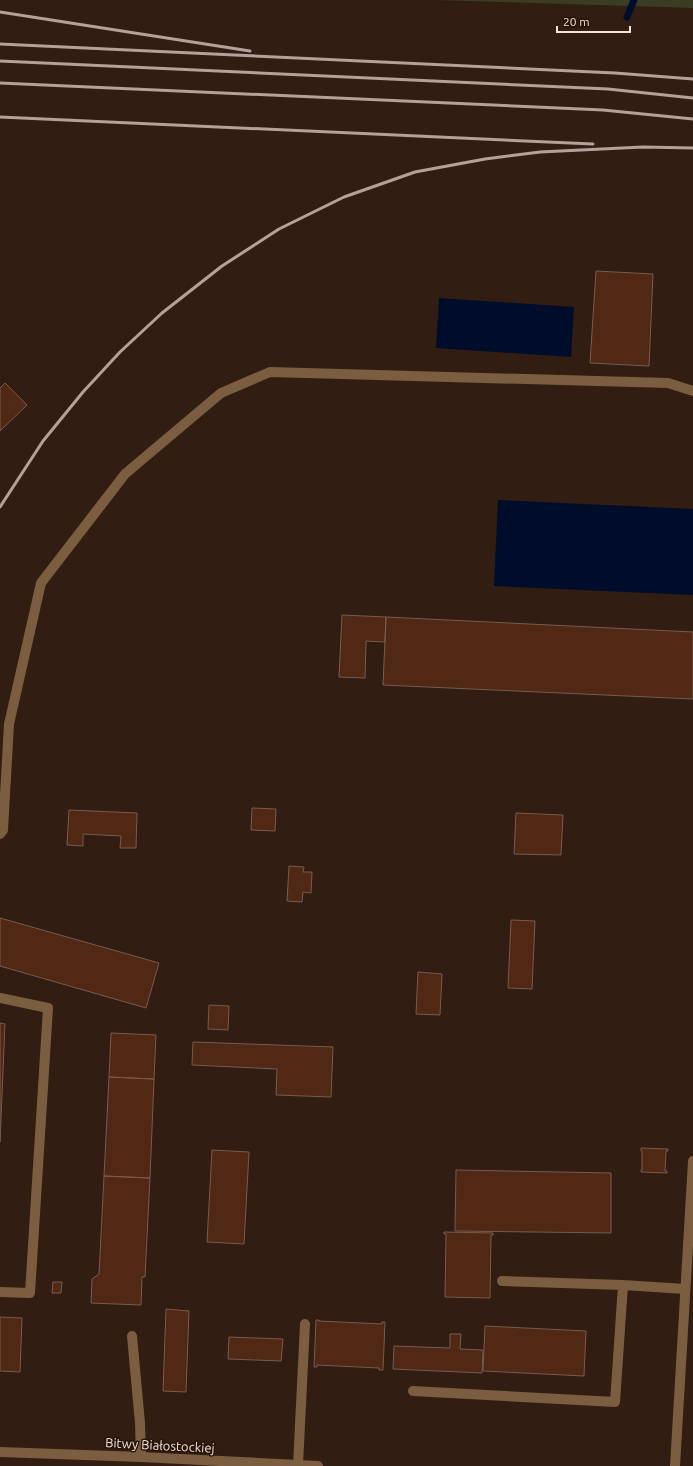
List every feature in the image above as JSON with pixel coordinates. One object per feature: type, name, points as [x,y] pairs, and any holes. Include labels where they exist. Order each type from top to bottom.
[{"type":"street","points":[[0,834],[3,830],[9,724],[41,583],[125,474],[221,393],[270,372],[668,383],[693,391]]},
{"type":"street","points":[[0,998],[48,1008],[30,1293],[0,1292]]},
{"type":"street","points":[[675,1466],[693,1161]]},
{"type":"street","points":[[502,1281],[623,1285],[685,1289]]},
{"type":"street","points":[[413,1391],[614,1402],[623,1285]]},
{"type":"street","points":[[298,1465],[305,1324]]},
{"type":"street","points":[[132,1336],[140,1423],[141,1457]]},
{"type":"street","name":"Bitwy Białostockiej","points":[[0,1452],[97,1455],[318,1466]]},
{"type":"street","points":[[96,1466],[97,1455]]},
{"type":"green space","points":[[433,0],[693,0],[693,8]]},
{"type":"water","points":[[439,298],[574,307],[571,357],[436,348]]},
{"type":"water","points":[[498,500],[693,509],[693,595],[494,586]]},
{"type":"building","points":[[596,271],[653,274],[649,366],[590,363]]},
{"type":"building","points":[[5,383],[27,405],[0,431],[0,388]]},
{"type":"building","points":[[342,615],[386,617],[385,642],[366,641],[365,678],[339,677]]},
{"type":"building","points":[[386,617],[693,632],[693,699],[383,685]]},
{"type":"building","points":[[252,808],[276,809],[275,831],[251,830]]},
{"type":"building","points":[[69,810],[137,813],[136,848],[120,848],[121,836],[83,834],[83,846],[67,845]]},
{"type":"building","points":[[516,813],[563,815],[561,855],[514,854]]},
{"type":"building","points":[[289,866],[304,867],[303,872],[312,872],[311,893],[303,892],[302,902],[287,901]]},
{"type":"building","points":[[0,918],[159,963],[146,1008],[0,966]]},
{"type":"building","points":[[511,920],[535,921],[532,989],[508,988]]},
{"type":"building","points":[[418,972],[442,974],[440,1015],[416,1014]]},
{"type":"building","points":[[209,1005],[229,1006],[228,1030],[208,1029]]},
{"type":"building","points":[[0,1023],[5,1024],[0,1142]]},
{"type":"building","points":[[111,1033],[156,1035],[154,1079],[109,1077]]},
{"type":"building","points":[[193,1042],[333,1047],[331,1097],[276,1095],[277,1069],[192,1065]]},
{"type":"building","points":[[109,1077],[154,1079],[150,1178],[104,1176]]},
{"type":"building","points":[[641,1148],[668,1149],[668,1151],[666,1151],[665,1171],[667,1171],[667,1173],[641,1172]]},
{"type":"building","points":[[212,1150],[249,1152],[244,1244],[207,1242]]},
{"type":"building","points":[[456,1170],[611,1173],[611,1233],[455,1231]]},
{"type":"building","points":[[104,1176],[150,1178],[145,1277],[142,1277],[141,1305],[91,1303],[92,1279],[99,1274]]},
{"type":"building","points":[[444,1232],[493,1233],[493,1235],[491,1235],[490,1298],[445,1297],[446,1234],[444,1234]]},
{"type":"building","points":[[53,1282],[62,1282],[61,1293],[52,1293]]},
{"type":"building","points":[[166,1309],[189,1311],[186,1392],[163,1391]]},
{"type":"building","points":[[0,1317],[22,1318],[20,1372],[0,1371]]},
{"type":"building","points":[[316,1320],[382,1324],[382,1322],[385,1322],[383,1370],[379,1370],[379,1368],[317,1365],[317,1367],[314,1367]]},
{"type":"building","points":[[485,1326],[586,1331],[584,1376],[483,1371]]},
{"type":"building","points":[[450,1334],[461,1334],[460,1349],[483,1350],[482,1373],[393,1369],[394,1346],[450,1348]]},
{"type":"building","points":[[229,1337],[283,1339],[281,1361],[228,1359]]},
{"type":"waterway","points":[[627,17],[634,0]]},
{"type":"railway","points":[[0,12],[250,51]]},
{"type":"railway","points":[[0,44],[615,73],[693,79]]},
{"type":"railway","points":[[0,61],[608,89],[693,98]]},
{"type":"railway","points":[[0,83],[603,110],[693,119]]},
{"type":"railway","points":[[0,117],[593,144]]},
{"type":"railway","points":[[0,507],[43,441],[83,392],[120,352],[162,313],[222,266],[279,229],[344,197],[415,172],[485,159],[540,152],[643,147],[693,148]]}]
